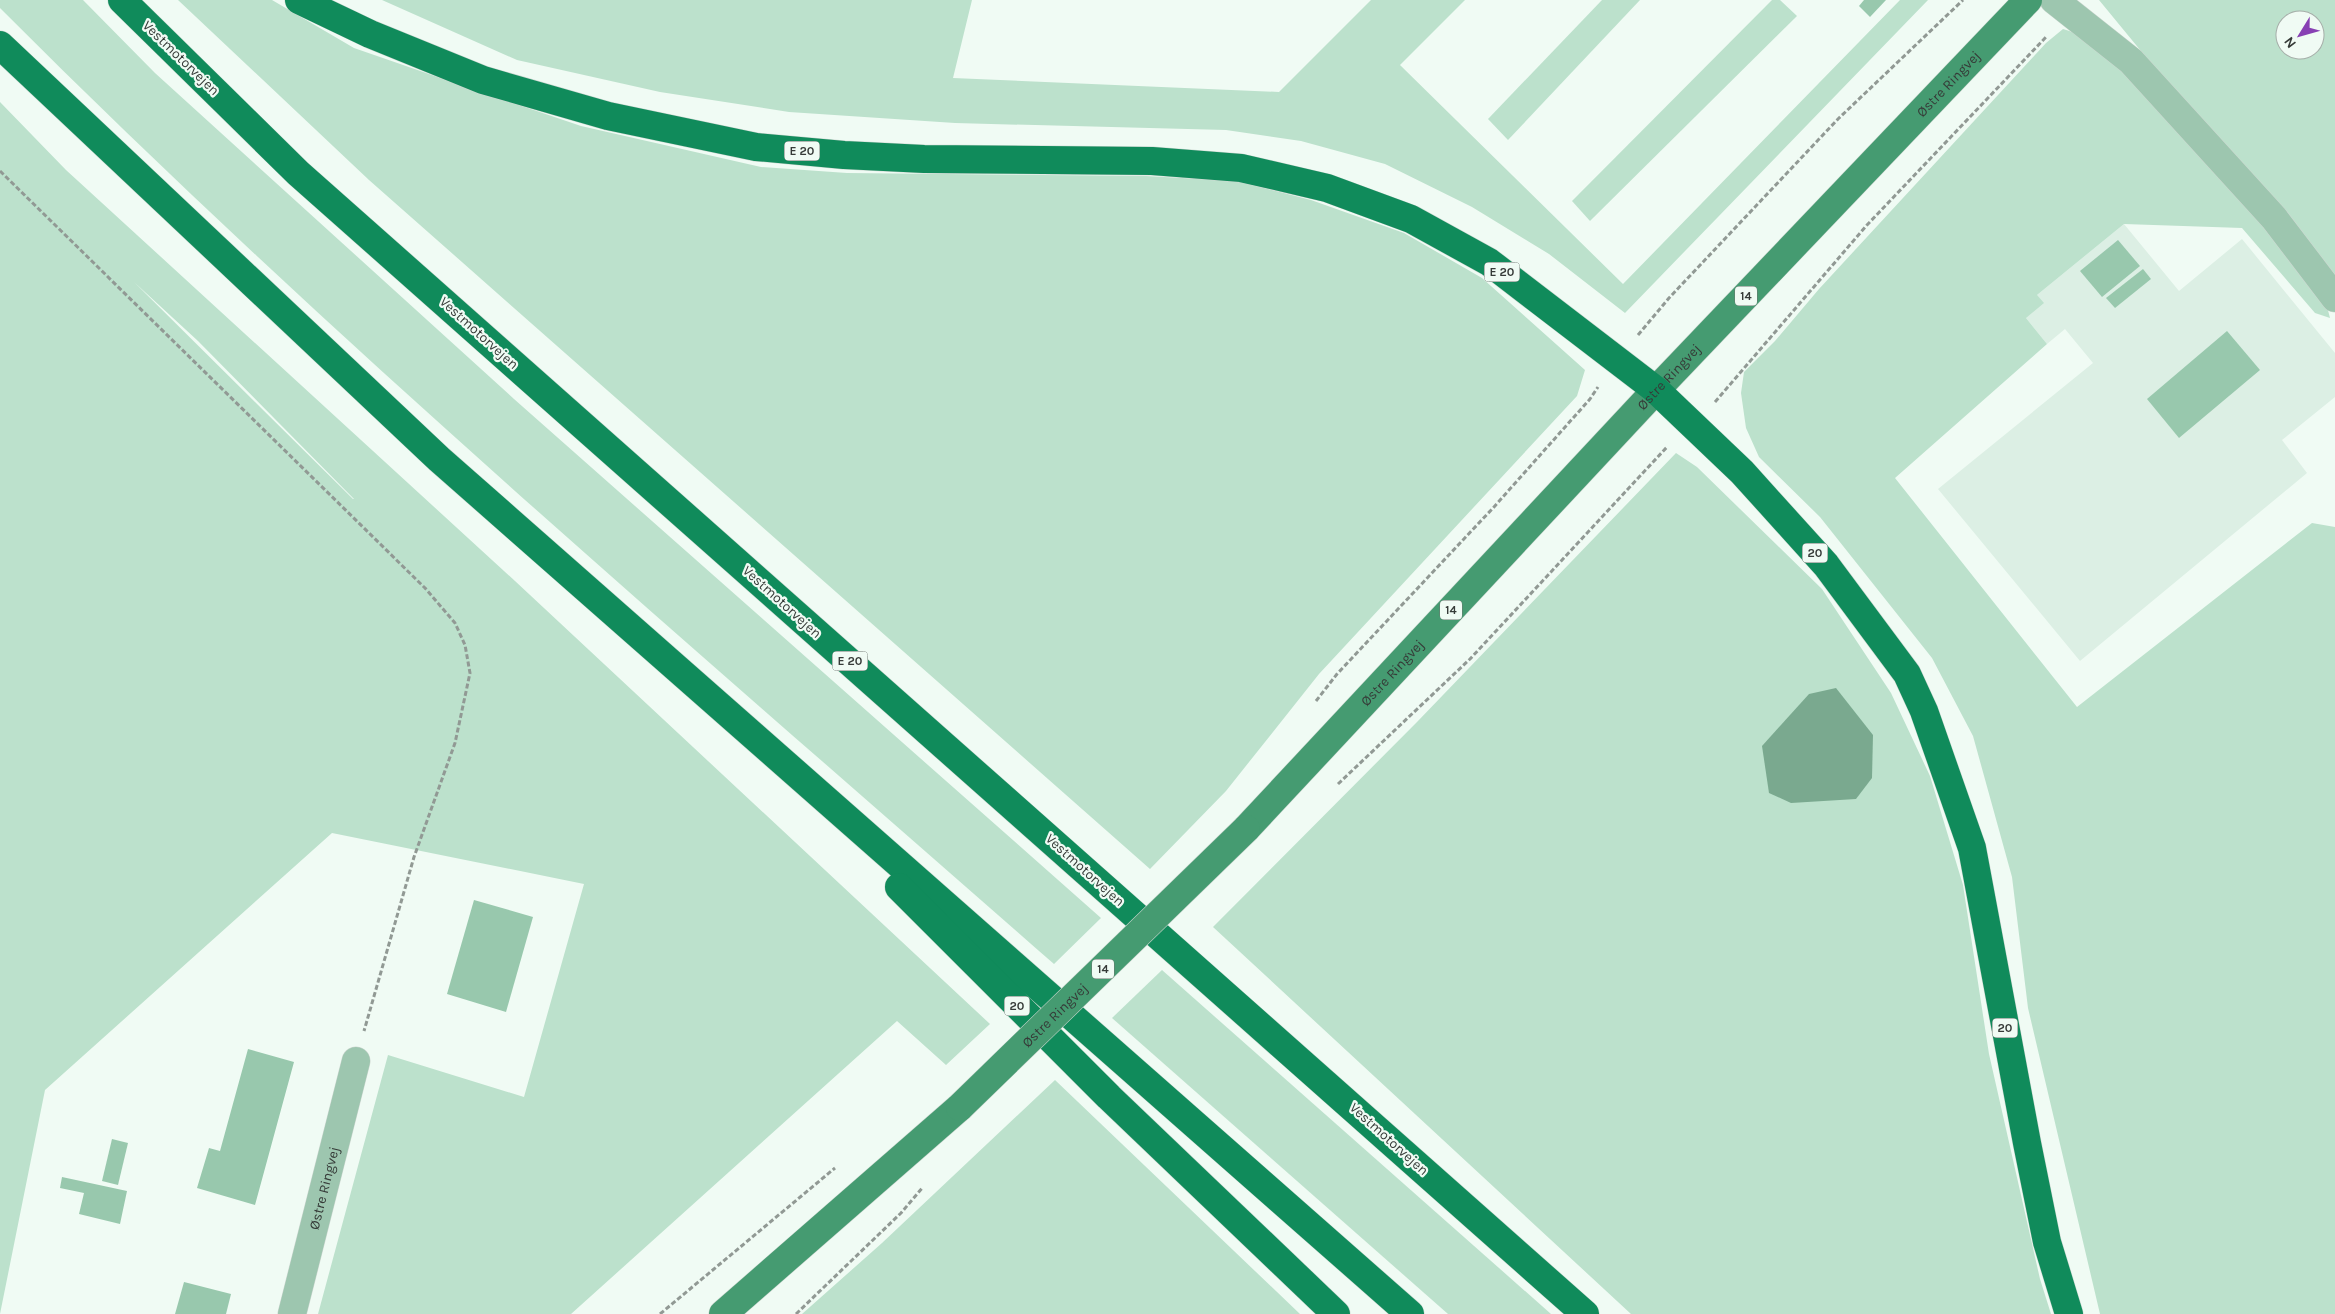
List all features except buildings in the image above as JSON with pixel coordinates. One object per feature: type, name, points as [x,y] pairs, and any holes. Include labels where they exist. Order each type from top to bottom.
[{"type":"highway","name":"Vestmotorvejen","points":[[122,0],[298,173],[1585,1314]]},
{"type":"highway","name":"E 20","points":[[299,0],[370,34],[483,80],[608,116],[756,147],[844,155],[924,159],[1152,161],[1241,168],[1328,188],[1411,219],[1490,262],[1656,390]]},
{"type":"highway","points":[[0,45],[439,459],[1410,1314]]},
{"type":"highway","name":"20","points":[[1656,390],[1742,472],[1826,565],[1907,674],[1924,711],[1972,848],[2030,1161],[2047,1242],[2069,1314]]},
{"type":"highway","name":"20","points":[[704,692],[1102,1090],[1336,1314]]},
{"type":"main road","name":"Østre Ringvej","points":[[724,1314],[960,1107],[1246,829],[1656,390],[2028,0]]},
{"type":"street","points":[[2054,0],[2131,61],[2274,218],[2335,298]]},
{"type":"street","name":"Østre Ringvej","points":[[292,1314],[356,1061]]},
{"type":"path","points":[[1314,703],[1337,674],[1493,508],[1590,399],[1616,360],[1669,298],[1838,119],[1963,0]]},
{"type":"path","points":[[0,171],[425,588],[455,623],[465,645],[470,673],[455,743],[414,857],[356,1061]]},
{"type":"path","points":[[796,1314],[901,1213],[924,1186]]},
{"type":"shaded area","points":[[0,0],[83,0],[155,73],[514,399],[1101,918],[1054,964],[652,613],[387,376],[127,133],[0,8]]},
{"type":"shaded area","points":[[178,0],[272,0],[354,48],[481,92],[581,126],[761,167],[847,173],[1146,176],[1236,181],[1311,200],[1404,233],[1482,278],[1585,370],[1577,396],[1319,674],[1226,791],[1150,869],[369,180]]},
{"type":"shaded area","points":[[382,0],[972,0],[953,78],[1279,92],[1371,0],[1465,0],[1400,65],[1623,284],[1900,0],[1928,0],[1625,313],[1549,254],[1472,207],[1385,164],[1301,141],[1226,130],[955,123],[789,112],[660,92],[517,60]]},
{"type":"shaded area","points":[[1602,0],[1640,0],[1508,140],[1488,119]]},
{"type":"shaded area","points":[[1772,0],[1780,0],[1797,16],[1590,221],[1572,201]]},
{"type":"shaded area","points":[[2099,0],[2335,0],[2335,287]]},
{"type":"shaded area","points":[[2063,29],[2098,47],[2192,141],[2323,291],[2330,318],[2315,313],[2242,228],[2124,224],[2037,295],[2044,303],[2026,318],[2047,344],[1895,478],[2077,707],[2312,523],[2335,527],[2335,1314],[2100,1314],[2028,1008],[2012,877],[1973,736],[1932,658],[1820,517],[1759,457],[1746,428],[1741,393],[1744,372],[1775,341],[1819,289],[2046,43]]},
{"type":"shaded area","points":[[0,102],[66,170],[515,581],[990,1024],[946,1065],[897,1021],[571,1314],[318,1314],[388,1055],[524,1097],[584,884],[332,833],[45,1090],[0,1314]],"holes":[[[134,282],[198,341],[354,499]]]},
{"type":"shaded area","points":[[2124,224],[2179,291],[2242,239],[2335,353],[2335,397],[2282,440],[2307,473],[2080,661],[1938,489],[2093,363],[2065,329],[2047,344],[2026,318],[2037,295]]},
{"type":"shaded area","points":[[1676,453],[1697,467],[1822,589],[1891,693],[1930,776],[1963,885],[1989,1054],[2040,1279],[2051,1314],[1631,1314],[1213,927],[1417,722]]},
{"type":"shaded area","points":[[1836,688],[1873,735],[1872,778],[1856,799],[1791,803],[1769,793],[1762,746],[1809,694]]},
{"type":"shaded area","points":[[1162,970],[1551,1314],[1448,1314],[1112,1018]]},
{"type":"shaded area","points":[[1055,1080],[1300,1314],[802,1314],[882,1243]]}]
